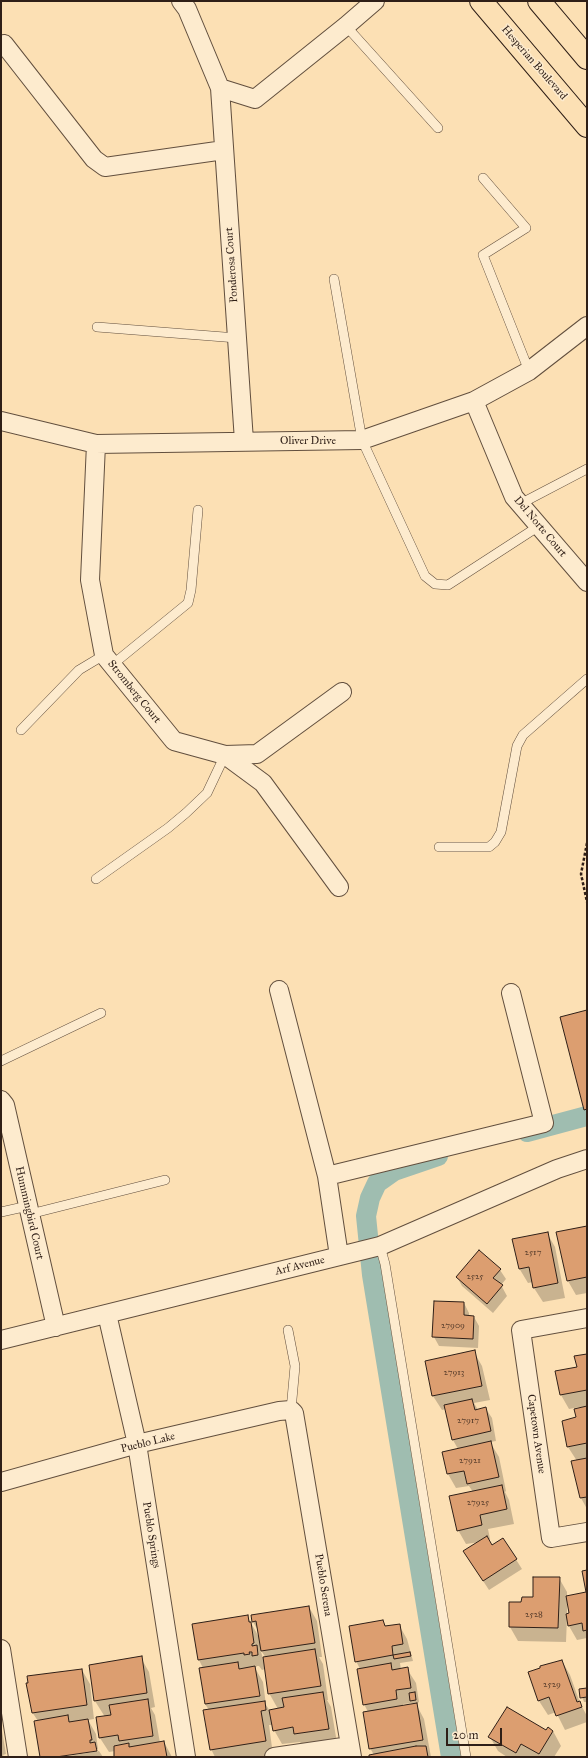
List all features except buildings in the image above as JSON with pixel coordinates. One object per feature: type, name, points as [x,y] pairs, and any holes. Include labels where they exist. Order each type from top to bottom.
[{"type":"main road","name":"Hesperian Boulevard","points":[[481,1],[587,126]]},
{"type":"main road","points":[[539,1],[587,58]]},
{"type":"street","name":"Ponderosa Court","points":[[180,1],[188,9],[220,88],[244,441]]},
{"type":"street","points":[[220,88],[255,99],[375,1]]},
{"type":"street","points":[[4,44],[94,159],[105,167],[198,152],[224,150]]},
{"type":"street","name":"Oliver Drive","points":[[1,421],[96,444],[362,440],[474,401],[529,371],[587,326]]},
{"type":"street","name":"Del Norte Court","points":[[474,401],[514,498],[587,582]]},
{"type":"street","name":"Stromberg Court","points":[[96,444],[90,580],[108,660],[174,741],[225,755]]},
{"type":"street","points":[[225,755],[257,754],[342,692]]},
{"type":"street","points":[[225,755],[263,783],[339,887]]},
{"type":"street","points":[[279,990],[327,1176],[339,1256]]},
{"type":"street","points":[[327,1176],[544,1123],[511,993]]},
{"type":"street","name":"Hummingbird Court","points":[[1,1100],[5,1106],[56,1327]]},
{"type":"street","name":"Arf Avenue","points":[[1,1340],[380,1246],[557,1169],[587,1159]]},
{"type":"street","name":"Pueblo Springs","points":[[107,1314],[137,1444],[186,1757]]},
{"type":"street","name":"Capetown Avenue","points":[[587,1318],[521,1330],[551,1538],[587,1532]]},
{"type":"street","name":"Pueblo Lake","points":[[1,1482],[137,1444],[279,1411],[293,1411]]},
{"type":"street","name":"Pueblo Serena","points":[[293,1411],[351,1751]]},
{"type":"street","points":[[1,1649],[18,1757]]},
{"type":"street","points":[[274,1757],[351,1751]]},
{"type":"lane","points":[[346,26],[438,128]]},
{"type":"lane","points":[[483,178],[526,228],[483,255],[529,371]]},
{"type":"lane","points":[[334,279],[362,440],[425,576],[435,584],[448,585],[539,526]]},
{"type":"lane","points":[[97,327],[237,338]]},
{"type":"lane","points":[[520,504],[587,469]]},
{"type":"lane","points":[[21,730],[79,670],[108,660],[188,603],[191,590],[198,510]]},
{"type":"lane","points":[[439,847],[489,846],[495,842],[501,832],[517,746],[524,735],[587,679]]},
{"type":"lane","points":[[96,879],[186,814],[207,793],[225,755]]},
{"type":"lane","points":[[1,1061],[101,1013]]},
{"type":"lane","points":[[1,1212],[29,1210],[165,1180]]},
{"type":"lane","points":[[380,1246],[385,1264],[466,1757]]},
{"type":"lane","points":[[288,1330],[295,1366],[293,1411]]},
{"type":"path","points":[[587,844],[581,874],[587,902]]},
{"type":"waterway","points":[[527,1132],[587,1116]]},
{"type":"waterway","points":[[438,1156],[394,1171],[377,1183],[370,1198],[366,1216],[372,1275],[451,1757]]}]
